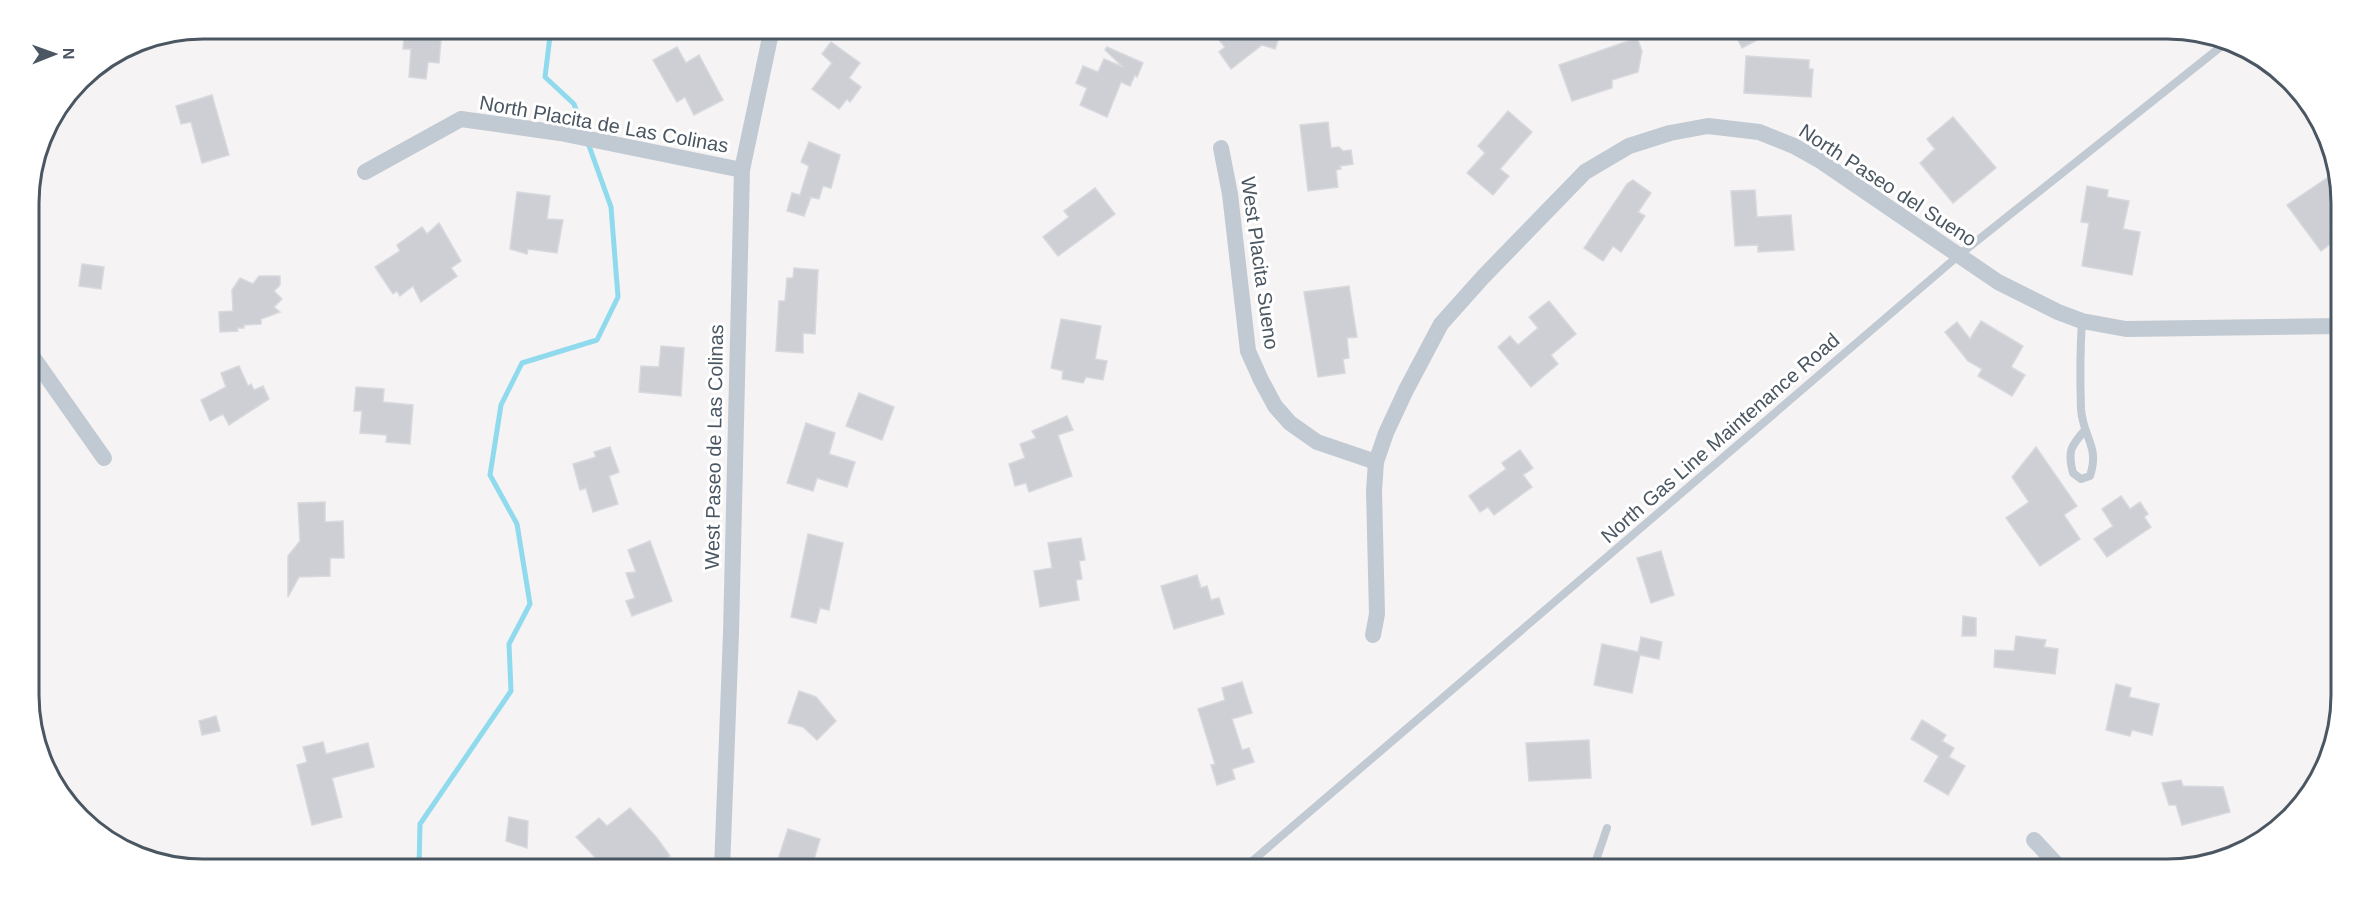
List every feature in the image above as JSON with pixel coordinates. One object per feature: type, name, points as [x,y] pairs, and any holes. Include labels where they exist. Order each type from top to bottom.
[{"type":"street","name":"West Paseo de Las Colinas","points":[[722,859],[742,170],[770,39]]},
{"type":"street","name":"North Placita de Las Colinas","points":[[365,172],[461,119],[560,133],[742,170]]},
{"type":"street","name":"North Paseo del Sueno","points":[[1374,635],[1377,614],[1374,491],[1377,462],[1386,433],[1406,390],[1441,324],[1483,277],[1585,172],[1629,146],[1708,126],[1759,132],[1794,146],[1819,160],[1998,282],[2058,312],[2082,321],[2126,329],[2331,326]]},
{"type":"street","name":"West Placita Sueno","points":[[1221,148],[1230,194],[1248,351],[1261,380],[1275,406],[1290,423],[1317,442],[1377,462]]},
{"type":"street","points":[[39,366],[104,458]]},
{"type":"street","points":[[2034,840],[2052,859]]},
{"type":"lane","name":"North Gas Line Maintenance Road","points":[[1255,859],[1958,256],[2219,48]]},
{"type":"lane","points":[[2082,321],[2081,411],[2095,458],[2090,476],[2081,479],[2073,473],[2070,462],[2071,445],[2085,430]]},
{"type":"lane","points":[[1596,859],[1607,828]]},
{"type":"building","points":[[404,39],[441,39],[439,63],[428,62],[426,79],[409,77],[411,49],[403,49]]},
{"type":"building","points":[[1279,39],[1275,49],[1262,45],[1231,69],[1219,52],[1225,47],[1219,40]]},
{"type":"building","points":[[1634,39],[1637,39],[1642,51],[1638,72],[1612,80],[1612,88],[1572,101],[1559,65]]},
{"type":"building","points":[[1738,39],[1759,39],[1742,48]]},
{"type":"building","points":[[831,42],[860,63],[849,78],[861,87],[850,102],[847,99],[839,109],[812,89],[832,63],[822,54]]},
{"type":"building","points":[[677,47],[686,63],[699,55],[723,100],[694,115],[685,97],[677,102],[653,60]]},
{"type":"building","points":[[1107,47],[1143,63],[1130,86],[1121,82],[1107,117],[1080,105],[1087,88],[1076,83],[1083,66],[1098,72],[1104,59],[1123,67],[1105,50]]},
{"type":"building","points":[[1746,56],[1809,60],[1809,69],[1813,69],[1811,97],[1744,93]]},
{"type":"building","points":[[212,95],[229,155],[202,163],[191,122],[181,124],[176,106]]},
{"type":"building","points":[[1508,111],[1532,132],[1500,169],[1509,176],[1493,195],[1467,173],[1485,153],[1478,146]]},
{"type":"building","points":[[1953,117],[1996,168],[1953,203],[1920,163],[1935,149],[1927,139]]},
{"type":"building","points":[[1328,122],[1331,148],[1351,150],[1353,164],[1340,166],[1341,169],[1336,170],[1338,187],[1308,191],[1300,125]]},
{"type":"building","points":[[809,142],[840,155],[831,188],[823,186],[819,199],[811,197],[804,216],[787,211],[792,193],[800,195],[809,166],[801,162]]},
{"type":"building","points":[[2329,177],[2331,244],[2321,251],[2287,205]]},
{"type":"building","points":[[1633,180],[1651,193],[1638,212],[1645,216],[1621,252],[1613,246],[1603,261],[1584,248],[1627,184]]},
{"type":"building","points":[[2087,186],[2108,190],[2107,197],[2129,201],[2123,229],[2140,232],[2132,275],[2082,266],[2089,223],[2081,222]]},
{"type":"building","points":[[1095,188],[1115,214],[1058,256],[1043,237],[1069,217],[1064,211]]},
{"type":"building","points":[[1755,190],[1757,217],[1791,215],[1794,250],[1758,252],[1758,245],[1735,246],[1731,191]]},
{"type":"building","points":[[517,192],[550,196],[547,219],[563,220],[557,253],[528,249],[527,254],[510,249]]},
{"type":"building","points":[[439,223],[461,261],[451,268],[457,276],[421,302],[413,286],[400,296],[397,291],[393,294],[375,267],[400,251],[397,245],[422,227],[427,234]]},
{"type":"building","points":[[82,264],[104,267],[101,289],[79,286]]},
{"type":"building","points":[[794,268],[818,270],[815,334],[803,333],[803,353],[776,351],[779,301],[785,301],[787,278],[793,278]]},
{"type":"building","points":[[259,276],[280,276],[280,285],[274,291],[282,299],[274,307],[280,312],[261,319],[261,324],[244,325],[244,328],[237,328],[238,331],[220,332],[219,312],[233,311],[232,290],[240,278],[253,284]]},
{"type":"building","points":[[1349,286],[1357,337],[1347,338],[1349,358],[1343,359],[1345,373],[1318,377],[1304,292]]},
{"type":"building","points":[[1549,301],[1576,334],[1551,355],[1558,364],[1531,387],[1498,347],[1510,336],[1518,345],[1538,328],[1529,317]]},
{"type":"building","points":[[1061,319],[1101,326],[1095,359],[1107,361],[1103,380],[1086,377],[1083,383],[1062,379],[1063,371],[1051,368]]},
{"type":"building","points":[[1981,321],[2023,346],[2011,367],[2025,375],[2012,396],[1978,376],[1982,369],[1968,361],[1945,332],[1957,322],[1970,339]]},
{"type":"building","points":[[661,346],[684,348],[681,396],[639,392],[641,366],[659,367]]},
{"type":"building","points":[[239,366],[248,386],[251,384],[254,390],[263,386],[269,399],[229,425],[223,414],[210,421],[201,400],[226,387],[221,373]]},
{"type":"building","points":[[356,387],[384,389],[383,402],[413,405],[410,444],[386,442],[387,435],[360,433],[362,411],[354,411]]},
{"type":"building","points":[[859,393],[894,407],[882,440],[846,426]]},
{"type":"building","points":[[1067,416],[1073,430],[1058,435],[1072,476],[1029,492],[1026,483],[1015,486],[1009,464],[1025,458],[1020,444],[1036,438],[1032,431]]},
{"type":"building","points":[[806,423],[835,433],[829,454],[855,462],[847,487],[817,478],[813,491],[787,483]]},
{"type":"building","points":[[610,447],[619,472],[609,476],[618,504],[593,512],[586,488],[580,490],[573,464],[596,457],[594,452]]},
{"type":"building","points":[[2036,447],[2077,506],[2064,515],[2080,539],[2040,566],[2006,518],[2029,502],[2012,477]]},
{"type":"building","points":[[1520,450],[1533,468],[1523,475],[1532,487],[1494,515],[1488,507],[1480,512],[1469,496],[1506,469],[1502,463]]},
{"type":"building","points":[[2121,496],[2130,509],[2140,502],[2148,514],[2144,517],[2151,527],[2107,557],[2094,539],[2113,526],[2102,509]]},
{"type":"building","points":[[325,502],[325,522],[343,521],[344,558],[330,558],[330,576],[299,577],[288,597],[288,556],[300,541],[298,503]]},
{"type":"building","points":[[808,534],[843,543],[829,610],[820,608],[816,623],[791,617]]},
{"type":"building","points":[[1081,538],[1085,560],[1079,561],[1082,579],[1076,580],[1079,600],[1040,607],[1034,571],[1052,568],[1048,543]]},
{"type":"building","points":[[650,541],[672,601],[632,616],[626,601],[635,598],[626,573],[636,572],[628,550]]},
{"type":"building","points":[[1661,551],[1674,595],[1651,603],[1637,558]]},
{"type":"building","points":[[1197,575],[1201,588],[1207,586],[1211,600],[1219,598],[1224,614],[1174,629],[1161,586]]},
{"type":"building","points":[[1963,616],[1976,618],[1976,636],[1962,636]]},
{"type":"building","points":[[2016,636],[2046,640],[2044,647],[2058,649],[2055,674],[1994,667],[1995,650],[2014,651]]},
{"type":"building","points":[[1641,637],[1662,642],[1659,659],[1640,655],[1632,693],[1594,685],[1602,644],[1638,652]]},
{"type":"building","points":[[1242,682],[1252,713],[1232,719],[1242,750],[1249,748],[1254,762],[1232,769],[1235,779],[1217,785],[1211,765],[1215,764],[1198,709],[1225,700],[1222,688]]},
{"type":"building","points":[[2116,684],[2131,688],[2129,697],[2159,704],[2152,735],[2132,730],[2130,736],[2106,730]]},
{"type":"building","points":[[799,691],[816,697],[836,721],[817,740],[803,727],[788,723]]},
{"type":"building","points":[[216,716],[220,731],[202,735],[199,721]]},
{"type":"building","points":[[1922,720],[1946,735],[1942,741],[1954,748],[1949,757],[1965,766],[1948,795],[1924,781],[1939,756],[1911,739]]},
{"type":"building","points":[[1589,740],[1591,778],[1529,781],[1526,743]]},
{"type":"building","points":[[323,742],[326,754],[368,743],[374,767],[332,778],[342,817],[312,825],[297,765],[307,762],[303,747]]},
{"type":"building","points":[[2181,780],[2183,786],[2223,787],[2230,812],[2182,825],[2176,805],[2169,805],[2162,783]]},
{"type":"building","points":[[630,808],[670,856],[665,859],[597,859],[576,837],[599,818],[607,826]]},
{"type":"building","points":[[509,817],[528,821],[527,848],[506,841]]},
{"type":"building","points":[[788,829],[820,839],[814,859],[778,859]]},
{"type":"waterway","points":[[419,859],[420,824],[511,691],[509,644],[530,604],[517,524],[490,475],[501,405],[522,363],[597,340],[618,297],[611,207],[574,104],[545,77],[550,39]]}]
